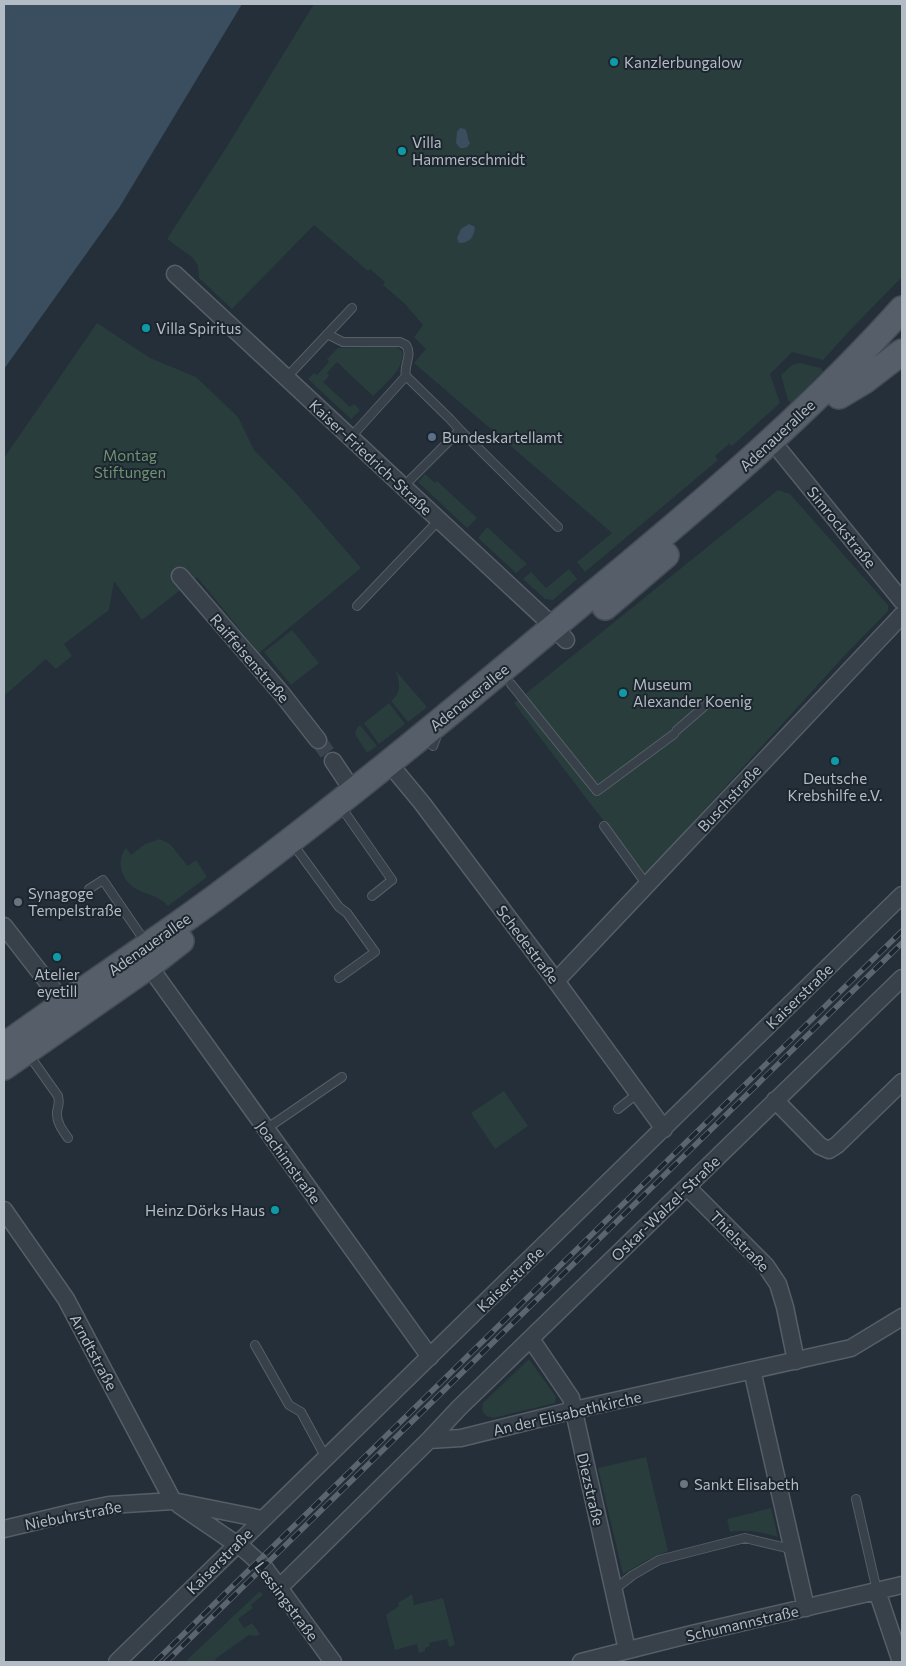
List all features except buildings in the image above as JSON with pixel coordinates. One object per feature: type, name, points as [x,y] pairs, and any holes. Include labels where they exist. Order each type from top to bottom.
[{"type":"main road","name":"Adenauerallee","points":[[393,768],[433,746],[511,684],[560,633],[837,379],[902,309]]},
{"type":"main road","name":"Adenauerallee","points":[[149,956],[223,892],[349,803],[393,768],[452,710],[645,573],[781,452],[902,334]]},
{"type":"main road","points":[[840,396],[864,381],[902,352]]},
{"type":"main road","name":"Adenauerallee","points":[[4,1067],[15,1049],[298,851],[349,803]]},
{"type":"street","name":"Kaiser-Friedrich-Straße","points":[[175,274],[560,633]]},
{"type":"street","name":"Simrockstraße","points":[[781,452],[902,601]]},
{"type":"street","name":"Raiffeisenstraße","points":[[180,576],[282,694],[318,740]]},
{"type":"street","name":"Buschstraße","points":[[556,980],[902,615]]},
{"type":"street","points":[[333,761],[349,803]]},
{"type":"street","name":"Schedestraße","points":[[393,768],[422,803],[556,980],[638,1093],[668,1125]]},
{"type":"street","name":"Kaiserstraße","points":[[117,1662],[902,895]]},
{"type":"street","points":[[4,926],[69,1010]]},
{"type":"street","name":"Joachimstraße","points":[[149,956],[266,1129],[434,1353]]},
{"type":"street","name":"Oskar-Walzel-Straße","points":[[429,1440],[459,1408],[902,978]]},
{"type":"street","points":[[775,1100],[820,1146],[829,1150],[837,1145],[902,1082]]},
{"type":"street","name":"Thielstraße","points":[[687,1187],[766,1266],[778,1284],[785,1307],[796,1361]]},
{"type":"street","name":"Arndtstraße","points":[[4,1210],[66,1299],[173,1501]]},
{"type":"street","name":"An der Elisabethkirche","points":[[429,1440],[461,1438],[574,1410],[851,1348],[902,1317]]},
{"type":"street","name":"Diezstraße","points":[[531,1339],[571,1398],[627,1650]]},
{"type":"street","points":[[752,1370],[791,1549],[806,1608]]},
{"type":"street","points":[[280,1587],[429,1440]]},
{"type":"street","points":[[173,1501],[236,1544]]},
{"type":"street","name":"Niebuhrstraße","points":[[4,1530],[109,1505],[173,1501],[262,1519]]},
{"type":"street","name":"Lessingstraße","points":[[236,1544],[264,1567],[333,1662]]},
{"type":"street","name":"Schumannstraße","points":[[581,1662],[902,1585]]},
{"type":"street","points":[[877,1591],[901,1662]]},
{"type":"lane","points":[[286,378],[352,308]]},
{"type":"lane","points":[[327,334],[343,342],[400,342],[406,345],[409,355],[405,370],[406,376],[558,527]]},
{"type":"lane","points":[[350,438],[406,376]]},
{"type":"lane","points":[[403,487],[460,430]]},
{"type":"lane","points":[[357,606],[439,520]]},
{"type":"lane","points":[[511,684],[597,791],[675,732],[708,704]]},
{"type":"lane","points":[[433,746],[435,736],[452,710]]},
{"type":"lane","points":[[349,803],[392,880],[372,896]]},
{"type":"lane","points":[[604,826],[648,885]]},
{"type":"lane","points":[[298,851],[375,952],[339,978]]},
{"type":"lane","points":[[90,889],[102,880],[149,956]]},
{"type":"lane","points":[[15,1049],[58,1096],[60,1104],[57,1112],[58,1119],[68,1138]]},
{"type":"lane","points":[[266,1129],[342,1077]]},
{"type":"lane","points":[[618,1109],[638,1093]]},
{"type":"lane","points":[[254,1345],[289,1406],[301,1412],[326,1458]]},
{"type":"lane","points":[[856,1498],[877,1591]]},
{"type":"lane","points":[[614,1589],[659,1560],[746,1538],[791,1549]]},
{"type":"green space","points":[[314,4],[902,4],[902,277],[823,360],[792,352],[770,374],[780,403],[732,446],[729,444],[715,456],[718,460],[585,572],[577,562],[612,533],[414,363],[426,349],[414,337],[423,325],[405,304],[383,285],[385,282],[370,269],[368,271],[314,225],[232,309],[199,278],[198,266],[193,258],[167,239],[226,148]]},
{"type":"green space","name":"Montag Stiftungen","points":[[97,323],[150,358],[196,377],[238,417],[254,450],[295,492],[361,568],[259,653],[197,577],[142,620],[114,581],[109,610],[64,644],[72,656],[56,669],[46,659],[4,696],[4,458]]},
{"type":"green space","points":[[395,346],[402,351],[401,364],[393,376],[373,396],[337,362],[327,373],[329,376],[323,382],[350,407],[354,404],[360,410],[351,419],[308,379],[314,373],[317,375],[329,362],[327,359],[338,348]]},
{"type":"green space","points":[[800,363],[821,368],[823,371],[791,403],[788,400],[781,375],[792,365]]},
{"type":"green space","points":[[425,474],[435,483],[437,481],[477,518],[467,528],[418,482]]},
{"type":"green space","points":[[778,490],[790,494],[888,605],[888,611],[844,656],[646,874],[514,703]]},
{"type":"green space","points":[[487,527],[527,564],[516,573],[478,538]]},
{"type":"green space","points":[[569,569],[577,579],[553,600],[545,599],[523,579],[531,572],[546,588]]},
{"type":"green space","points":[[292,630],[319,663],[291,685],[264,652]]},
{"type":"green space","points":[[395,670],[427,707],[408,722],[391,701],[395,698],[399,687]]},
{"type":"green space","points":[[389,703],[405,724],[379,744],[364,723]]},
{"type":"green space","points":[[360,725],[377,746],[367,753],[355,734]]},
{"type":"green space","points":[[160,839],[170,844],[188,866],[196,860],[207,877],[168,906],[131,885],[124,876],[121,865],[121,859],[126,848],[131,855],[145,844]]},
{"type":"green space","points":[[504,1091],[528,1126],[495,1149],[471,1113]]},
{"type":"green space","points":[[529,1359],[556,1397],[555,1403],[493,1418],[486,1416],[482,1410],[483,1403]]},
{"type":"green space","points":[[646,1457],[668,1551],[647,1560],[623,1574],[598,1468]]},
{"type":"green space","points":[[771,1508],[778,1537],[754,1532],[730,1532],[727,1519]]},
{"type":"green space","points":[[260,1591],[263,1595],[251,1605],[253,1608],[238,1619],[244,1628],[252,1623],[260,1634],[256,1636],[249,1635],[215,1659],[217,1662],[185,1662]]},
{"type":"green space","points":[[412,1594],[414,1605],[443,1598],[455,1645],[449,1647],[447,1639],[429,1643],[430,1646],[425,1648],[425,1651],[419,1653],[417,1644],[395,1650],[386,1615],[399,1606],[398,1603]]},
{"type":"water","points":[[4,4],[242,4],[119,208],[4,369]]},
{"type":"water","points":[[460,128],[465,129],[467,132],[470,143],[466,147],[460,148],[456,143],[457,132]]},
{"type":"water","points":[[469,224],[475,227],[473,236],[466,242],[459,243],[457,238],[461,229]]},
{"type":"tunnel","points":[[318,740],[333,761]]},
{"type":"railway","points":[[155,1662],[902,931]]},
{"type":"railway","points":[[166,1662],[902,943]]},
{"type":"place","name":"Kanzlerbungalow","points":[[614,62]]},
{"type":"place","name":"Villa Hammerschmidt","points":[[402,151]]},
{"type":"place","name":"Villa Spiritus","points":[[146,328]]},
{"type":"place","name":"Bundeskartellamt","points":[[432,437]]},
{"type":"place","name":"Museum Alexander Koenig","points":[[623,693]]},
{"type":"place","name":"Deutsche Krebshilfe e.V.","points":[[835,761]]},
{"type":"place","name":"Synagoge Tempelstraße","points":[[18,902]]},
{"type":"place","name":"Atelier eyetill","points":[[57,957]]},
{"type":"place","name":"Heinz Dörks Haus","points":[[275,1210]]},
{"type":"place","name":"Sankt Elisabeth","points":[[684,1484]]}]
